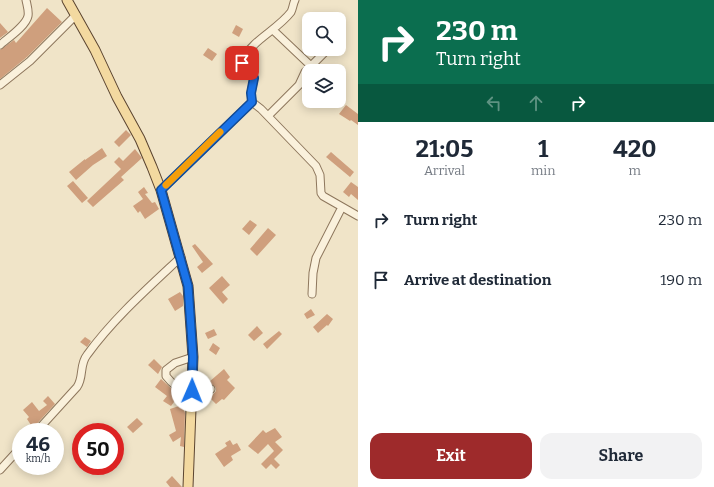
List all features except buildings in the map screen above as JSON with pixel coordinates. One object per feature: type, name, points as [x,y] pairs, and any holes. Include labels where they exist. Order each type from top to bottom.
[{"type":"main road","points":[[68,0],[140,140],[161,190],[181,257],[190,298],[193,357],[188,487]]},
{"type":"street","points":[[0,45],[17,31],[27,20],[28,14],[26,0]]},
{"type":"street","points":[[295,0],[291,11],[274,30],[258,42],[243,59],[243,66],[254,78],[251,93],[252,102],[268,116],[316,166],[320,175],[321,193],[323,196],[358,216]]},
{"type":"street","points":[[0,85],[30,61],[76,15]]},
{"type":"street","points":[[274,30],[309,64]]},
{"type":"street","points":[[313,64],[321,56]]},
{"type":"street","points":[[268,116],[300,85],[302,80]]},
{"type":"street","points":[[161,190],[252,102]]},
{"type":"street","points":[[312,294],[313,273],[316,258],[342,207]]},
{"type":"street","points":[[44,423],[77,387],[82,377],[82,362],[86,356],[105,333],[152,284],[181,257]]},
{"type":"street","points":[[193,357],[175,363],[165,373],[166,376],[181,390],[192,391],[211,388]]},
{"type":"street","points":[[0,470],[12,457]]},
{"type":"slow traffic","points":[[166,185],[220,132]]},
{"type":"route","points":[[192,391],[193,357],[190,298],[181,257],[161,190],[252,102],[251,93],[254,78],[242,63]]}]
